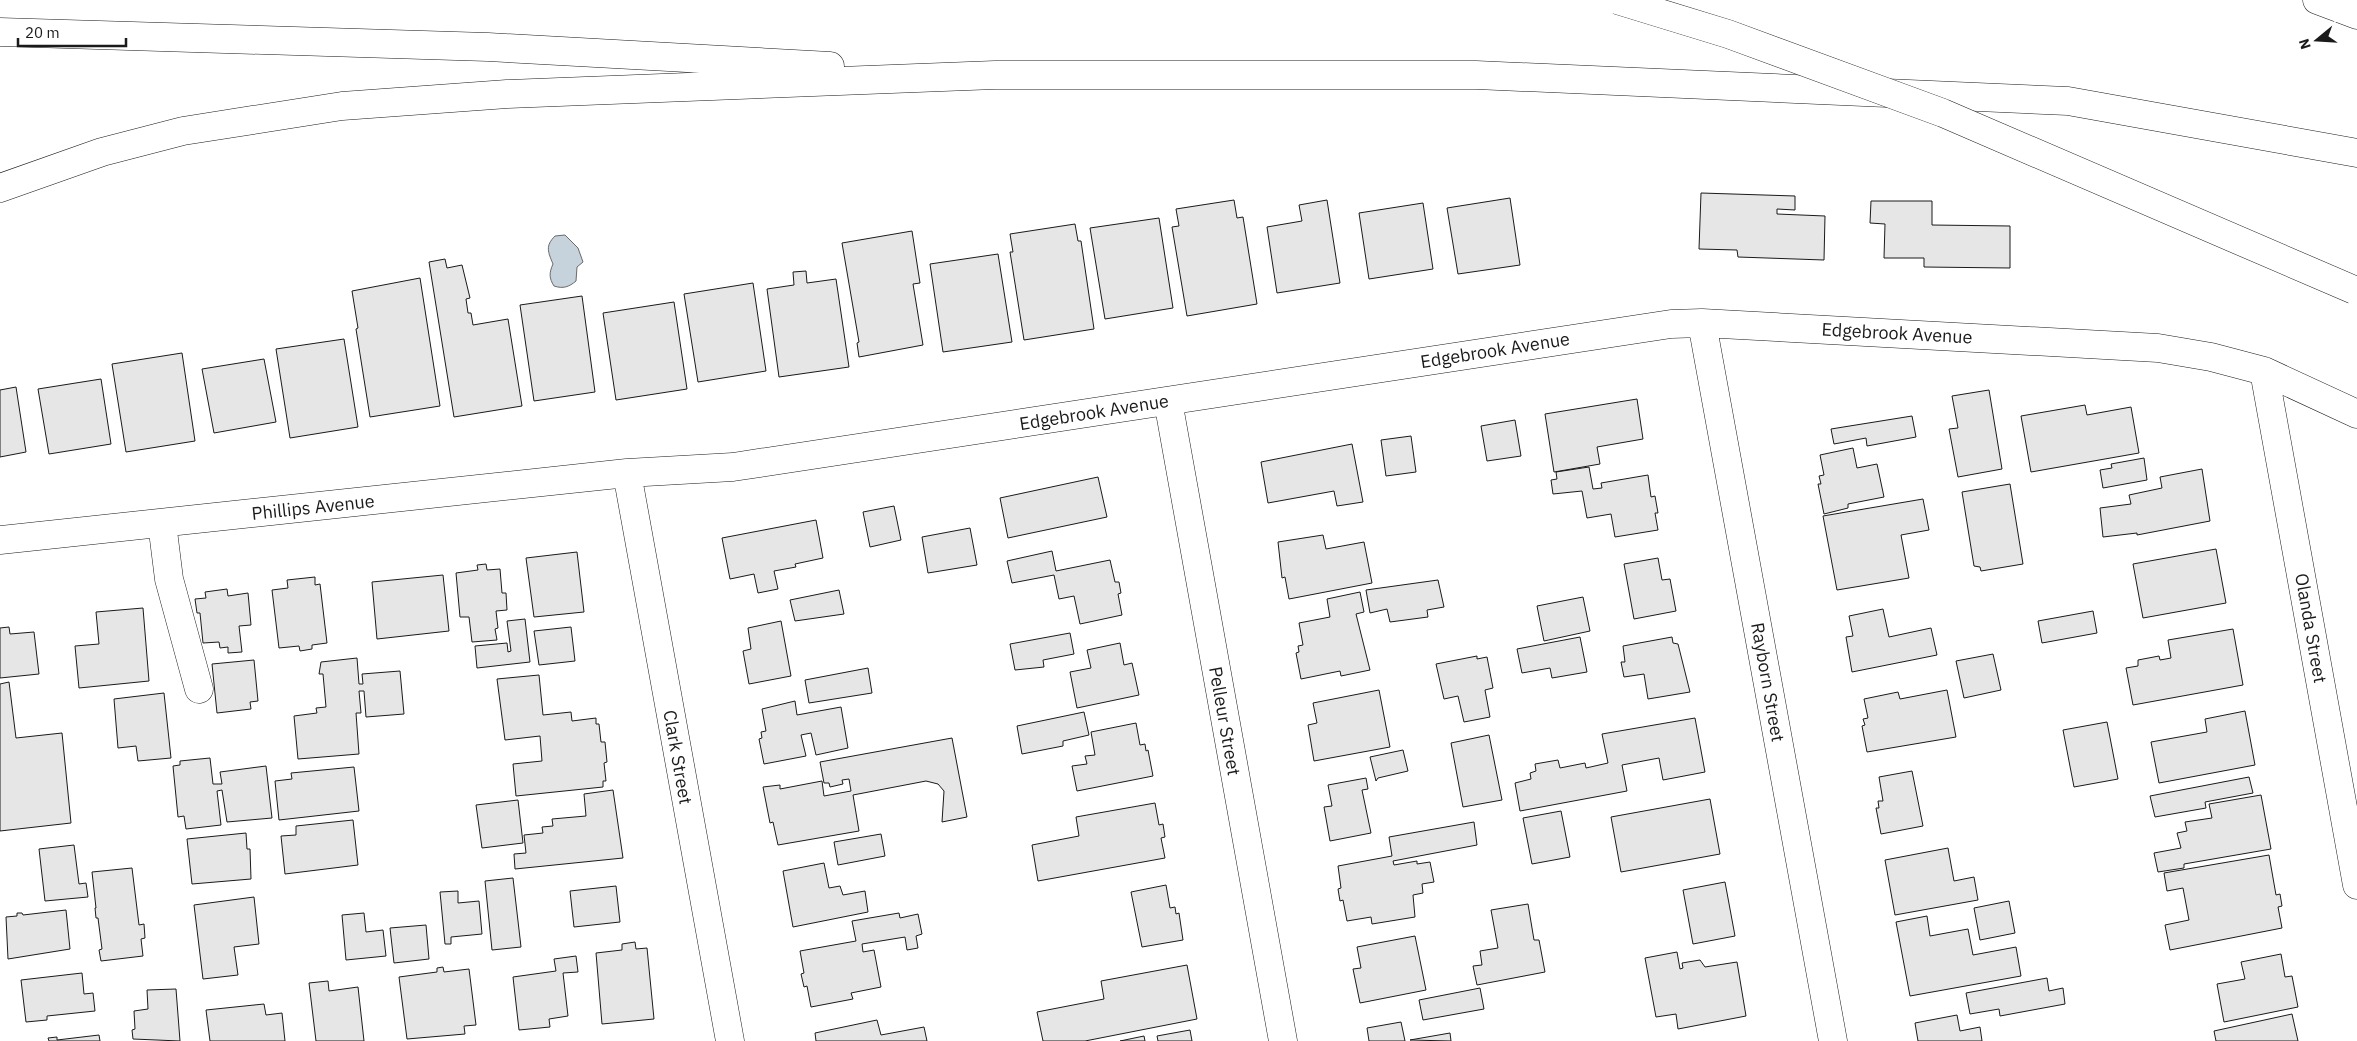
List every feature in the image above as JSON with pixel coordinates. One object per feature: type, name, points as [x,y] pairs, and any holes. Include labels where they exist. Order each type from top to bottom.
[{"type":"main road","points":[[1617,0],[1728,34],[1943,113],[2355,290]]},
{"type":"main road","points":[[2317,0],[2357,15]]},
{"type":"main road","points":[[0,32],[488,47],[995,75]]},
{"type":"main road","points":[[0,188],[102,152],[184,131],[342,106],[497,95],[995,75],[1476,75],[2068,101],[2357,153]]},
{"type":"main road","name":"Edgebrook Avenue","points":[[627,472],[733,468],[1642,327],[1702,323],[2158,348],[2211,357],[2264,371],[2357,414]]},
{"type":"main road","name":"Rayborn Street","points":[[1702,323],[1833,1041]]},
{"type":"main road","name":"Olanda Street","points":[[2264,371],[2357,885]]},
{"type":"main road","name":"Pelleur Street","points":[[1168,401],[1283,1041]]},
{"type":"main road","name":"Phillips Avenue","points":[[0,540],[627,472]]},
{"type":"main road","name":"Clark Street","points":[[627,472],[730,1041]]},
{"type":"main road","points":[[162,523],[169,579],[198,689]]},
{"type":"shaded area","points":[[565,235],[578,248],[583,262],[577,267],[576,281],[568,286],[560,287],[554,286],[550,278],[553,264],[549,253],[549,246],[555,236]]},
{"type":"building","points":[[1701,193],[1795,196],[1795,210],[1777,209],[1777,214],[1825,216],[1824,260],[1738,257],[1737,250],[1699,249]]},
{"type":"building","points":[[1510,198],[1520,265],[1458,274],[1447,208]]},
{"type":"building","points":[[1234,200],[1237,218],[1243,217],[1257,304],[1187,316],[1172,227],[1179,226],[1176,209]]},
{"type":"building","points":[[1327,200],[1340,283],[1277,293],[1267,227],[1302,221],[1299,205]]},
{"type":"building","points":[[1871,201],[1932,201],[1932,225],[2010,226],[2010,268],[1924,267],[1924,258],[1884,258],[1885,224],[1870,223]]},
{"type":"building","points":[[1423,203],[1433,269],[1369,279],[1359,213]]},
{"type":"building","points":[[1159,218],[1173,308],[1105,319],[1090,228]]},
{"type":"building","points":[[1075,224],[1078,241],[1081,241],[1094,329],[1024,340],[1010,252],[1013,252],[1010,234]]},
{"type":"building","points":[[912,231],[920,283],[913,284],[923,345],[859,357],[857,343],[859,342],[842,243]]},
{"type":"building","points":[[998,254],[1012,342],[943,352],[930,264]]},
{"type":"building","points":[[445,259],[447,268],[462,265],[470,298],[466,299],[468,313],[471,313],[473,325],[508,319],[522,406],[454,417],[429,262]]},
{"type":"building","points":[[806,271],[807,283],[836,279],[849,367],[779,377],[767,289],[794,285],[793,272]]},
{"type":"building","points":[[420,278],[440,406],[370,417],[352,291]]},
{"type":"building","points":[[753,283],[766,371],[698,382],[684,294]]},
{"type":"building","points":[[582,296],[595,392],[534,401],[520,305]]},
{"type":"building","points":[[674,302],[687,389],[616,400],[603,313]]},
{"type":"building","points":[[344,339],[358,427],[290,438],[276,349]]},
{"type":"building","points":[[182,353],[195,441],[126,452],[112,364]]},
{"type":"building","points":[[264,359],[276,422],[214,433],[202,369]]},
{"type":"building","points":[[101,379],[111,444],[49,454],[38,389]]},
{"type":"building","points":[[16,387],[26,452],[0,457],[0,390]]},
{"type":"building","points":[[1989,390],[2002,469],[1958,477],[1949,429],[1958,428],[1952,396]]},
{"type":"building","points":[[1637,399],[1643,439],[1597,447],[1600,464],[1554,472],[1545,414]]},
{"type":"building","points":[[2085,405],[2087,415],[2131,407],[2139,453],[2031,472],[2021,416]]},
{"type":"building","points":[[1912,416],[1916,437],[1867,446],[1866,438],[1834,444],[1831,429]]},
{"type":"building","points":[[1515,420],[1521,456],[1487,461],[1481,426]]},
{"type":"building","points":[[1411,436],[1416,472],[1386,476],[1381,440]]},
{"type":"building","points":[[1352,444],[1363,502],[1337,506],[1334,491],[1268,503],[1261,462]]},
{"type":"building","points":[[1853,448],[1857,468],[1877,464],[1884,497],[1848,504],[1848,508],[1824,514],[1818,484],[1821,484],[1819,476],[1824,475],[1820,455]]},
{"type":"building","points":[[2144,458],[2147,480],[2103,488],[2100,470],[2112,468],[2111,464]]},
{"type":"building","points":[[1589,467],[1593,489],[1602,488],[1601,483],[1648,475],[1651,497],[1655,496],[1658,530],[1615,537],[1611,514],[1587,518],[1582,491],[1553,494],[1551,480],[1557,479],[1556,472]]},
{"type":"building","points":[[2202,469],[2210,521],[2137,535],[2137,533],[2103,537],[2100,508],[2131,504],[2129,495],[2162,488],[2160,477]]},
{"type":"building","points":[[1098,477],[1107,517],[1008,538],[1000,498]]},
{"type":"building","points":[[2010,484],[2023,564],[1981,571],[1980,567],[1974,566],[1962,492]]},
{"type":"building","points":[[1923,499],[1929,530],[1901,535],[1909,578],[1837,590],[1823,516]]},
{"type":"building","points":[[894,506],[901,540],[870,547],[863,512]]},
{"type":"building","points":[[816,520],[823,558],[795,564],[796,567],[774,571],[778,589],[758,593],[754,574],[730,579],[722,538]]},
{"type":"building","points":[[970,528],[977,565],[928,573],[922,537]]},
{"type":"building","points":[[1323,535],[1326,549],[1364,542],[1372,583],[1289,599],[1285,577],[1282,578],[1278,542]]},
{"type":"building","points":[[2216,549],[2226,603],[2143,618],[2133,564]]},
{"type":"building","points":[[1052,551],[1056,571],[1110,560],[1115,582],[1119,582],[1121,593],[1118,594],[1122,615],[1080,624],[1074,596],[1059,599],[1054,575],[1012,583],[1007,561]]},
{"type":"building","points":[[577,552],[584,612],[534,617],[526,558]]},
{"type":"building","points":[[1658,558],[1662,580],[1670,579],[1676,611],[1634,619],[1624,564]]},
{"type":"building","points":[[486,564],[487,570],[500,569],[502,593],[506,593],[507,610],[496,611],[498,628],[495,629],[497,640],[472,642],[469,617],[460,617],[456,573],[478,570],[477,565]]},
{"type":"building","points":[[443,575],[449,631],[377,639],[372,582]]},
{"type":"building","points":[[315,577],[315,585],[320,584],[327,643],[312,645],[312,649],[300,651],[299,646],[279,648],[272,590],[288,588],[287,580]]},
{"type":"building","points":[[1438,580],[1444,607],[1427,610],[1428,617],[1390,622],[1387,609],[1370,613],[1366,590]]},
{"type":"building","points":[[227,589],[228,596],[248,593],[251,625],[239,626],[242,652],[228,653],[228,647],[220,648],[219,642],[203,643],[200,613],[197,613],[195,599],[206,598],[205,592]]},
{"type":"building","points":[[839,590],[844,614],[795,621],[790,600]]},
{"type":"building","points":[[1360,592],[1364,612],[1356,614],[1370,670],[1341,676],[1340,671],[1301,679],[1296,653],[1299,652],[1298,646],[1303,645],[1299,623],[1330,617],[1327,599]]},
{"type":"building","points":[[1583,597],[1590,631],[1544,641],[1537,606]]},
{"type":"building","points":[[143,608],[149,681],[79,688],[75,646],[99,644],[96,612]]},
{"type":"building","points":[[1883,609],[1889,637],[1931,628],[1937,655],[1852,672],[1846,637],[1853,636],[1849,616]]},
{"type":"building","points":[[2093,611],[2097,633],[2042,643],[2038,621]]},
{"type":"building","points":[[525,619],[530,662],[477,668],[475,646],[507,643],[508,652],[511,651],[507,621]]},
{"type":"building","points":[[781,621],[791,676],[749,684],[743,651],[751,649],[748,628]]},
{"type":"building","points":[[9,627],[10,634],[34,632],[39,674],[0,678],[0,628]]},
{"type":"building","points":[[571,627],[575,661],[539,665],[534,631]]},
{"type":"building","points":[[2233,629],[2243,685],[2133,705],[2126,668],[2138,666],[2138,660],[2159,656],[2160,660],[2171,658],[2168,640]]},
{"type":"building","points":[[1070,633],[1074,654],[1043,660],[1044,667],[1015,670],[1010,644]]},
{"type":"building","points":[[1580,637],[1587,672],[1552,678],[1550,668],[1522,673],[1517,649]]},
{"type":"building","points":[[1672,637],[1673,643],[1678,644],[1690,692],[1648,699],[1644,674],[1624,677],[1621,662],[1625,662],[1623,646]]},
{"type":"building","points":[[1120,643],[1124,665],[1132,663],[1139,695],[1077,708],[1070,672],[1091,668],[1087,650]]},
{"type":"building","points":[[1993,654],[2001,690],[1964,698],[1956,661]]},
{"type":"building","points":[[1477,656],[1477,659],[1487,657],[1493,688],[1485,690],[1490,717],[1464,722],[1458,696],[1444,699],[1436,664]]},
{"type":"building","points":[[357,658],[359,684],[363,684],[362,674],[400,671],[404,714],[366,717],[364,691],[359,691],[361,713],[356,713],[359,754],[298,759],[294,716],[317,713],[316,708],[326,707],[323,674],[319,674],[321,662]]},
{"type":"building","points":[[254,660],[258,701],[250,702],[251,709],[217,713],[212,664]]},
{"type":"building","points":[[868,668],[872,693],[809,703],[805,680]]},
{"type":"building","points":[[539,675],[543,715],[571,712],[572,721],[596,718],[596,724],[599,724],[601,742],[605,742],[607,762],[604,763],[606,781],[603,781],[603,787],[516,796],[513,764],[542,761],[540,736],[505,740],[497,679]]},
{"type":"building","points":[[9,682],[16,738],[62,733],[71,823],[0,831],[0,684]]},
{"type":"building","points":[[1379,690],[1390,747],[1314,761],[1308,725],[1317,723],[1313,703]]},
{"type":"building","points":[[1947,690],[1956,737],[1867,752],[1862,726],[1865,725],[1863,719],[1868,718],[1864,699],[1898,692],[1900,699]]},
{"type":"building","points":[[164,693],[171,758],[138,761],[136,746],[118,748],[114,699]]},
{"type":"building","points":[[795,701],[797,715],[841,707],[848,748],[816,755],[811,733],[801,735],[806,756],[764,764],[759,739],[762,738],[761,732],[766,731],[762,709]]},
{"type":"building","points":[[2245,711],[2255,765],[2159,783],[2151,742],[2207,732],[2205,719]]},
{"type":"building","points":[[1084,712],[1089,735],[1063,741],[1063,746],[1022,754],[1017,726]]},
{"type":"building","points":[[1695,718],[1705,772],[1663,780],[1659,758],[1622,765],[1627,791],[1520,811],[1515,783],[1531,779],[1530,773],[1536,771],[1535,764],[1558,760],[1560,768],[1585,763],[1586,768],[1608,763],[1602,734]]},
{"type":"building","points":[[2107,722],[2118,779],[2074,787],[2063,730]]},
{"type":"building","points":[[1136,723],[1140,745],[1145,744],[1146,751],[1148,750],[1153,776],[1077,791],[1072,766],[1087,764],[1085,756],[1095,755],[1091,732]]},
{"type":"building","points":[[1489,735],[1502,800],[1463,807],[1451,743]]},
{"type":"building","points":[[952,738],[967,817],[942,822],[944,791],[938,784],[926,781],[853,795],[859,831],[778,845],[773,822],[770,823],[763,787],[780,785],[780,789],[822,781],[824,796],[851,791],[849,779],[842,780],[843,784],[830,787],[829,783],[824,783],[820,762]]},
{"type":"building","points":[[1403,750],[1408,771],[1378,778],[1376,781],[1370,757]]},
{"type":"building","points":[[210,758],[213,784],[222,784],[220,772],[266,766],[272,818],[227,822],[222,790],[217,791],[221,825],[186,829],[184,816],[178,817],[173,766],[180,765],[180,761]]},
{"type":"building","points":[[354,767],[359,811],[279,820],[275,781],[292,779],[291,773]]},
{"type":"building","points":[[1912,771],[1923,826],[1881,834],[1876,808],[1879,808],[1878,801],[1883,801],[1879,777]]},
{"type":"building","points":[[2249,777],[2253,793],[2205,802],[2206,808],[2155,817],[2150,796]]},
{"type":"building","points":[[1366,778],[1368,789],[1362,790],[1371,833],[1330,841],[1324,807],[1332,806],[1328,785]]},
{"type":"building","points":[[613,790],[623,858],[515,869],[514,854],[526,853],[524,835],[543,833],[542,827],[553,826],[552,819],[586,816],[584,794]]},
{"type":"building","points":[[2261,795],[2271,849],[2184,864],[2184,868],[2158,872],[2154,853],[2181,848],[2177,833],[2187,831],[2185,822],[2212,818],[2209,804]]},
{"type":"building","points":[[1710,799],[1720,854],[1621,872],[1611,817]]},
{"type":"building","points":[[518,800],[523,843],[482,848],[476,805]]},
{"type":"building","points":[[1155,803],[1159,825],[1163,824],[1165,837],[1161,838],[1165,858],[1038,881],[1032,845],[1079,836],[1076,817]]},
{"type":"building","points":[[1561,811],[1570,857],[1532,864],[1523,818]]},
{"type":"building","points":[[353,820],[358,865],[285,874],[281,836],[296,835],[296,826]]},
{"type":"building","points":[[1474,822],[1477,845],[1393,861],[1394,865],[1417,861],[1417,864],[1430,862],[1434,882],[1422,884],[1423,893],[1413,895],[1415,917],[1372,924],[1371,917],[1347,921],[1343,900],[1340,901],[1338,889],[1341,888],[1338,866],[1392,856],[1389,837]]},
{"type":"building","points":[[246,833],[247,849],[250,849],[251,879],[192,884],[187,839]]},
{"type":"building","points":[[881,834],[885,856],[838,865],[834,842]]},
{"type":"building","points":[[74,845],[79,884],[86,883],[88,897],[45,901],[39,849]]},
{"type":"building","points":[[1948,848],[1954,881],[1974,877],[1978,900],[1895,915],[1885,860]]},
{"type":"building","points":[[2269,855],[2276,895],[2280,894],[2282,906],[2278,907],[2282,928],[2170,950],[2165,925],[2189,920],[2183,888],[2167,891],[2164,873]]},
{"type":"building","points":[[824,863],[829,888],[840,886],[843,895],[865,891],[868,912],[793,927],[783,871]]},
{"type":"building","points":[[132,868],[139,925],[144,924],[145,938],[141,939],[143,956],[101,961],[99,950],[102,949],[98,918],[96,918],[92,872]]},
{"type":"building","points":[[513,878],[521,947],[492,950],[485,881]]},
{"type":"building","points":[[1725,882],[1735,936],[1693,944],[1683,890]]},
{"type":"building","points":[[1166,885],[1170,908],[1175,907],[1176,914],[1179,913],[1183,940],[1142,947],[1131,892]]},
{"type":"building","points":[[616,886],[620,922],[574,927],[570,891]]},
{"type":"building","points":[[458,891],[458,903],[479,901],[482,934],[451,937],[451,944],[445,944],[440,892]]},
{"type":"building","points":[[254,897],[259,944],[234,947],[238,975],[203,979],[194,905]]},
{"type":"building","points":[[2009,901],[2015,933],[1980,940],[1974,908]]},
{"type":"building","points":[[1528,904],[1534,940],[1539,940],[1545,972],[1477,985],[1473,966],[1482,965],[1480,951],[1498,948],[1491,910]]},
{"type":"building","points":[[66,910],[70,949],[8,959],[6,917],[17,916],[17,913],[22,913],[23,915]]},
{"type":"building","points":[[364,913],[366,932],[383,930],[386,956],[346,960],[342,915]]},
{"type":"building","points":[[899,913],[900,918],[918,914],[922,934],[916,936],[918,948],[907,950],[905,937],[862,944],[863,952],[874,950],[881,987],[851,993],[853,999],[811,1007],[807,986],[804,987],[801,974],[804,973],[800,951],[856,941],[852,921]]},
{"type":"building","points":[[1927,916],[1930,936],[1968,929],[1973,955],[2016,947],[2021,976],[1910,996],[1896,922]]},
{"type":"building","points":[[426,925],[429,959],[394,963],[390,928]]},
{"type":"building","points":[[1415,936],[1426,990],[1360,1003],[1353,969],[1361,968],[1357,947]]},
{"type":"building","points":[[635,942],[636,949],[647,948],[654,1019],[602,1024],[596,953],[622,950],[622,944]]},
{"type":"building","points":[[1677,952],[1680,969],[1683,968],[1682,963],[1700,960],[1705,967],[1737,962],[1746,1016],[1678,1029],[1676,1014],[1656,1017],[1645,958]]},
{"type":"building","points":[[2281,954],[2285,977],[2292,976],[2298,1007],[2224,1022],[2217,984],[2245,979],[2241,962]]},
{"type":"building","points":[[576,956],[578,972],[563,973],[568,1016],[549,1019],[550,1027],[519,1030],[513,977],[556,971],[554,959]]},
{"type":"building","points":[[1187,965],[1197,1019],[1085,1041],[1043,1041],[1037,1012],[1104,999],[1101,981]]},
{"type":"building","points":[[443,967],[444,972],[469,969],[476,1025],[464,1026],[465,1034],[407,1039],[399,977],[437,972],[437,968]]},
{"type":"building","points":[[82,973],[84,994],[93,993],[95,1011],[47,1016],[47,1020],[26,1022],[21,980]]},
{"type":"building","points":[[2047,978],[2049,991],[2063,988],[2065,1004],[2000,1016],[1999,1009],[1970,1014],[1966,993]]},
{"type":"building","points":[[328,981],[329,991],[358,987],[364,1041],[316,1041],[309,983]]},
{"type":"building","points":[[1480,988],[1484,1009],[1423,1020],[1419,1000]]},
{"type":"building","points":[[176,989],[180,1041],[133,1039],[132,1030],[135,1029],[134,1011],[148,1009],[147,990]]},
{"type":"building","points":[[264,1004],[266,1015],[282,1013],[285,1041],[210,1041],[206,1010]]},
{"type":"building","points":[[2292,1014],[2298,1041],[2216,1041],[2214,1031]]},
{"type":"building","points":[[1957,1015],[1960,1031],[1980,1027],[1982,1041],[1918,1041],[1915,1023]]},
{"type":"building","points":[[877,1020],[881,1035],[924,1027],[927,1041],[816,1041],[815,1033]]},
{"type":"building","points":[[1401,1022],[1405,1041],[1369,1041],[1367,1028]]},
{"type":"building","points":[[1190,1030],[1192,1041],[1158,1041],[1157,1036]]},
{"type":"building","points":[[1450,1033],[1451,1041],[1410,1040]]},
{"type":"building","points":[[99,1035],[100,1041],[49,1041],[48,1038],[57,1037],[57,1040]]},
{"type":"building","points":[[1144,1036],[1145,1041],[1120,1041]]}]
